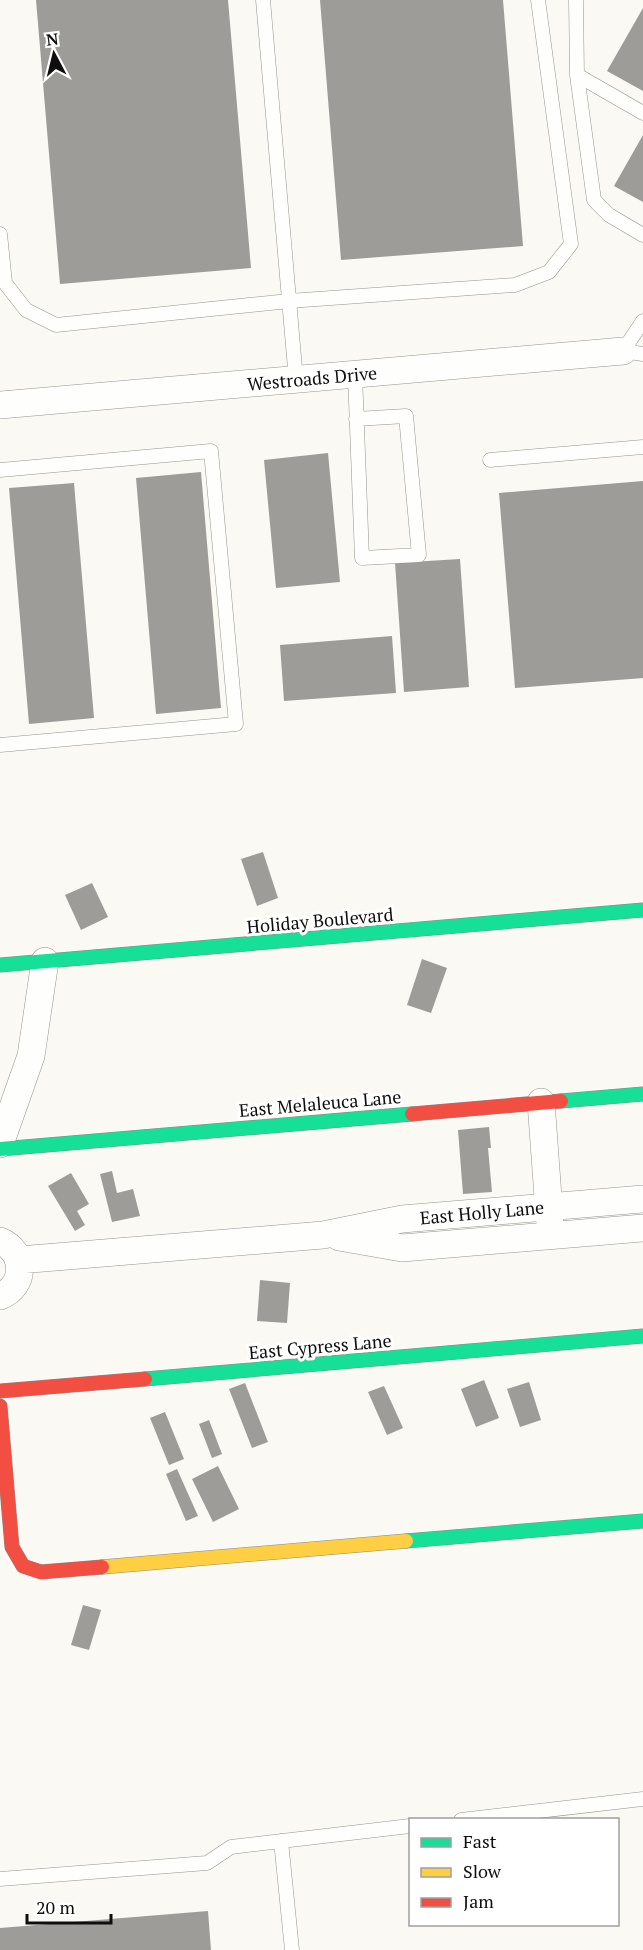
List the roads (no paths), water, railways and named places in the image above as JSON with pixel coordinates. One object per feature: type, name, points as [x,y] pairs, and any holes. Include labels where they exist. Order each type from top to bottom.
[{"type":"street","name":"Westroads Drive","points":[[0,405],[633,353]]},
{"type":"street","name":"Holiday Boulevard","points":[[0,965],[643,910]]},
{"type":"street","points":[[0,1144],[32,1056],[45,961]]},
{"type":"street","name":"East Melaleuca Lane","points":[[0,1149],[643,1094]]},
{"type":"street","points":[[541,1102],[550,1235]]},
{"type":"street","name":"East Holly Lane","points":[[19,1260],[323,1235],[402,1219],[643,1199]]},
{"type":"street","name":"East Holly Lane","points":[[323,1235],[402,1248],[643,1227]]},
{"type":"street","points":[[0,1241],[14,1251],[19,1260],[20,1270],[18,1280],[12,1288],[0,1296]]},
{"type":"street","name":"East Cypress Lane","points":[[0,1391],[643,1336]]},
{"type":"street","points":[[0,1406],[12,1547],[23,1566],[41,1572],[643,1521]]},
{"type":"lane","points":[[263,0],[296,380]]},
{"type":"lane","points":[[0,234],[4,283],[26,310],[56,324],[289,301],[515,285],[549,272],[571,243],[538,0]]},
{"type":"lane","points":[[576,0],[577,75],[594,200],[609,216],[643,235]]},
{"type":"lane","points":[[577,75],[643,113]]},
{"type":"lane","points":[[633,353],[643,321]]},
{"type":"lane","points":[[356,374],[356,419],[362,558],[419,555],[406,416],[356,419]]},
{"type":"lane","points":[[490,460],[643,447]]},
{"type":"lane","points":[[0,470],[211,451],[236,724],[0,745]]},
{"type":"lane","points":[[478,1818],[643,1799]]},
{"type":"lane","points":[[0,1879],[207,1863],[231,1847],[409,1826]]},
{"type":"lane","points":[[281,1841],[292,1950]]}]
